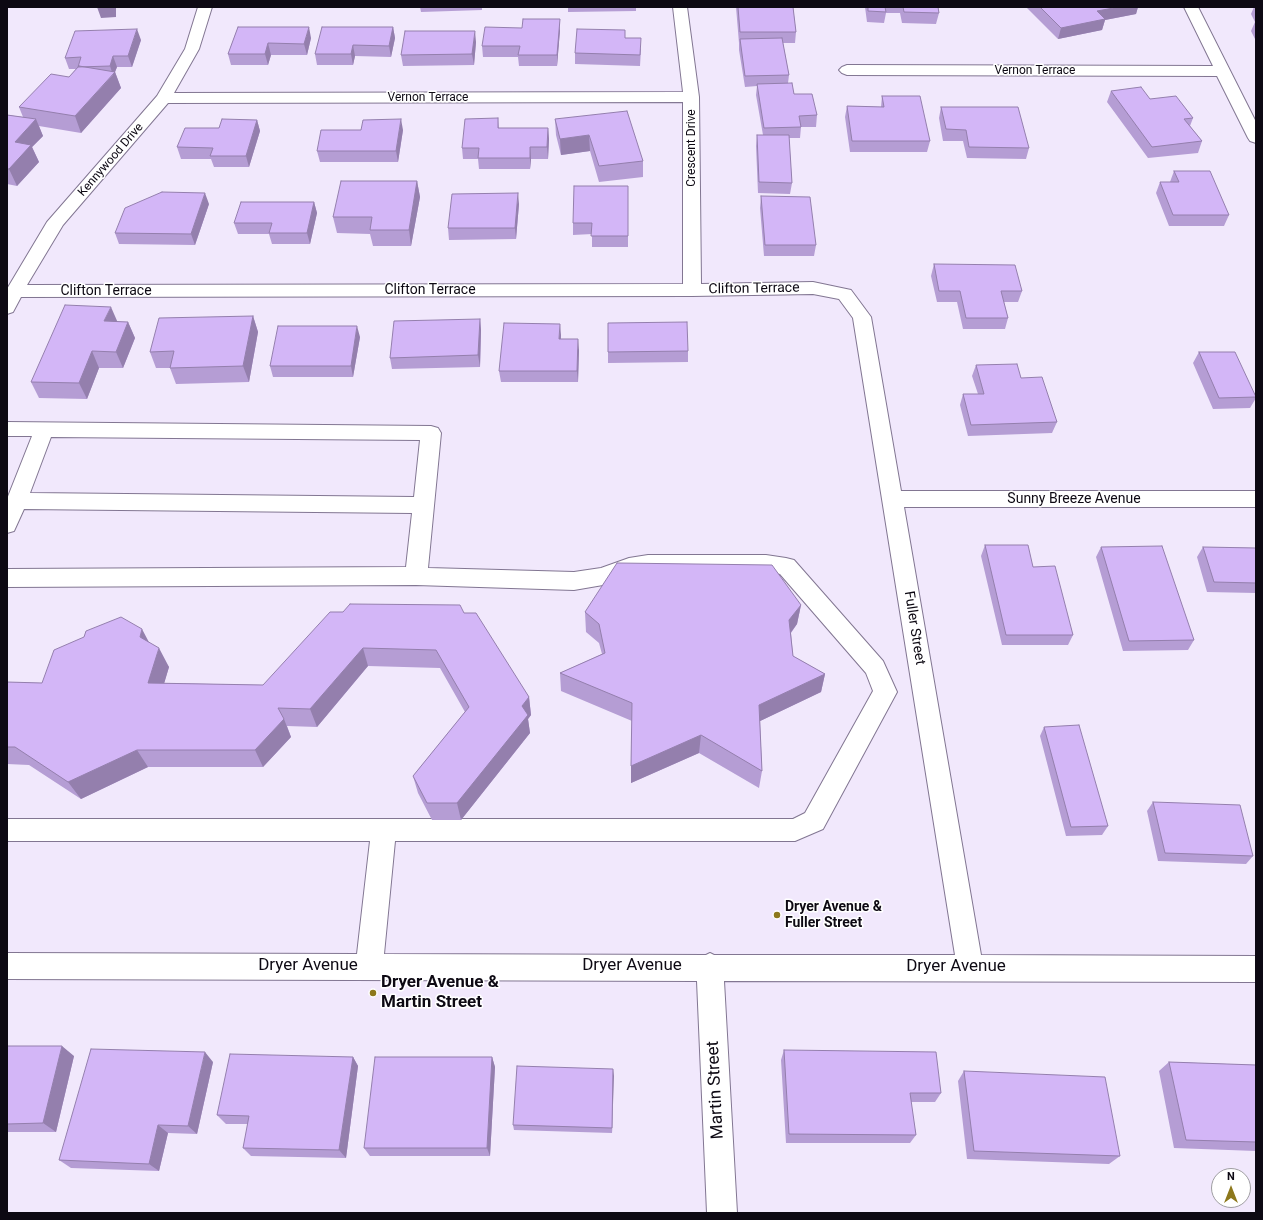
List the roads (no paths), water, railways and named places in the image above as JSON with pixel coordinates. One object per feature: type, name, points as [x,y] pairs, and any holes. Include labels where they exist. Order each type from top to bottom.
[{"type":"street","name":"Kennywood Drive","points":[[7,308],[15,291],[56,222],[164,98],[192,49],[205,7]]},
{"type":"street","name":"Crescent Drive","points":[[680,7],[691,97],[692,290]]},
{"type":"street","points":[[1192,7],[1256,138]]},
{"type":"street","name":"Vernon Terrace","points":[[847,70],[1222,71]]},
{"type":"street","name":"Vernon Terrace","points":[[164,98],[691,97]]},
{"type":"street","name":"Clifton Terrace","points":[[15,291],[692,290],[813,288],[845,294]]},
{"type":"street","name":"Fuller Street","points":[[845,294],[862,317],[970,967]]},
{"type":"street","points":[[7,429],[431,433],[416,576]]},
{"type":"street","points":[[7,525],[44,430]]},
{"type":"street","name":"Sunny Breeze Avenue","points":[[893,499],[1256,499]]},
{"type":"street","points":[[17,501],[423,505]]},
{"type":"street","points":[[7,578],[416,576],[574,581],[603,576],[629,566],[648,563],[766,563],[786,566],[875,668],[885,692],[814,821],[795,830],[7,830]]},
{"type":"street","points":[[369,966],[384,830]]},
{"type":"street","name":"Dryer Avenue","points":[[7,966],[710,966],[1256,969]]},
{"type":"street","name":"Martin Street","points":[[710,966],[722,1213]]},
{"type":"place","name":"Dryer Avenue & Fuller Street","points":[[777,915]]},
{"type":"place","name":"Dryer Avenue & Martin Street","points":[[373,993]]}]
